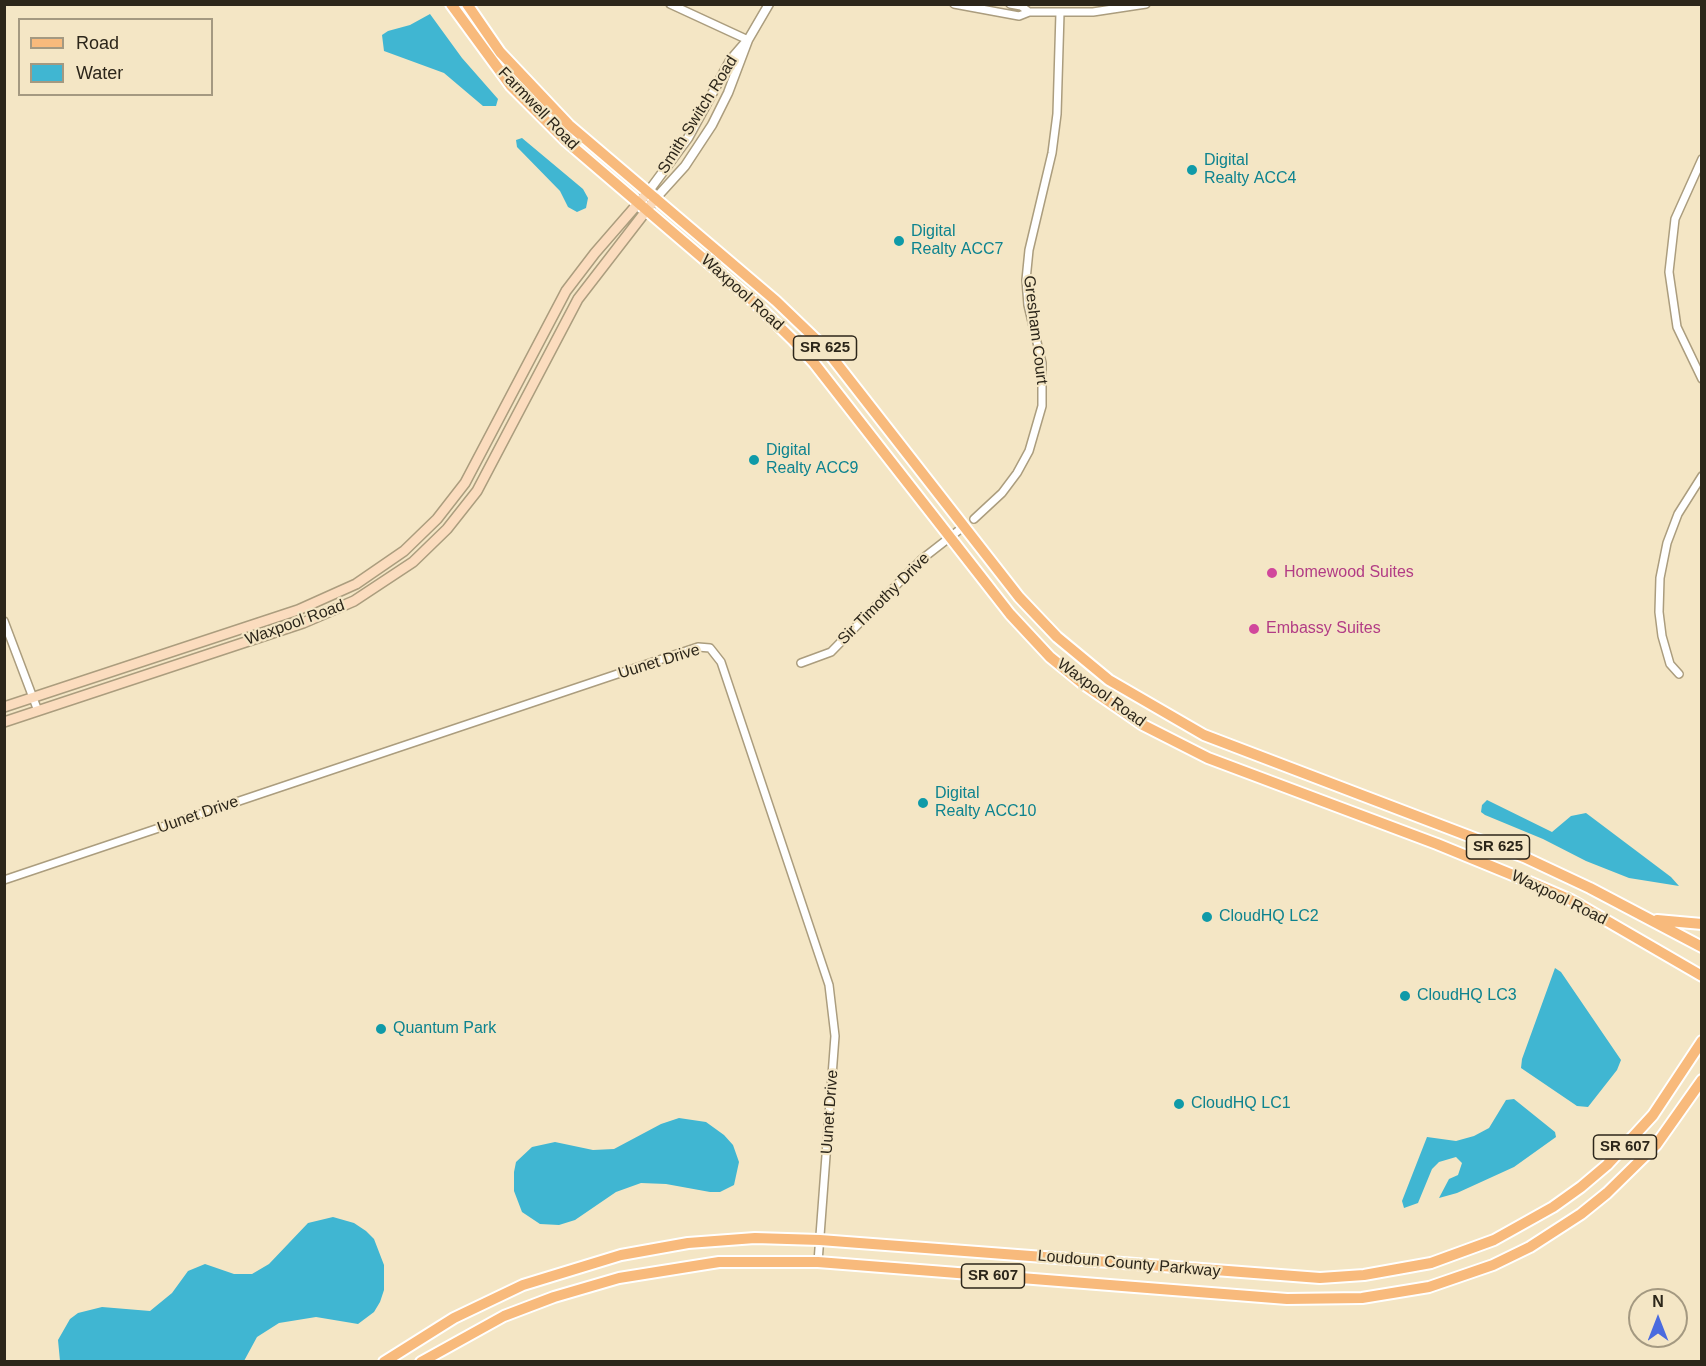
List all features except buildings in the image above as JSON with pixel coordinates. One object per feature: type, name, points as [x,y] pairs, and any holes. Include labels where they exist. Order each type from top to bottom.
[{"type":"main road","name":"Farmwell Road","points":[[451,4],[511,86],[566,141],[637,202]]},
{"type":"main road","name":"Farmwell Road","points":[[467,4],[500,52],[526,81],[569,125],[652,195]]},
{"type":"main road","name":"Waxpool Road","points":[[4,707],[298,610],[347,589],[404,551],[437,519],[465,483],[566,291],[637,202],[652,195]]},
{"type":"main road","name":"Waxpool Road","points":[[4,722],[303,623],[354,601],[413,562],[447,529],[477,491],[578,299],[646,210],[652,195]]},
{"type":"main road","name":"Waxpool Road","points":[[652,195],[776,301],[824,347],[1019,597],[1057,637],[1109,680],[1172,718],[1226,743],[1524,857],[1701,947]]},
{"type":"main road","name":"Waxpool Road","points":[[637,202],[754,302],[794,340],[1010,614],[1050,657],[1107,701],[1159,734],[1208,758],[1437,844],[1550,891],[1638,938],[1701,976]]},
{"type":"main road","points":[[1645,918],[1701,924]]},
{"type":"main road","name":"Loudoun County Parkway","points":[[384,1362],[432,1330],[523,1285],[588,1264],[688,1243],[755,1238],[820,1240],[1288,1277],[1331,1278],[1364,1275],[1431,1263],[1503,1236],[1553,1207],[1581,1187],[1607,1165],[1653,1115],[1701,1041]]},
{"type":"main road","name":"Loudoun County Parkway","points":[[421,1362],[465,1336],[524,1308],[619,1278],[719,1262],[819,1262],[1273,1299],[1362,1298],[1429,1287],[1493,1265],[1530,1247],[1581,1214],[1607,1193],[1656,1145],[1701,1080]]},
{"type":"street","points":[[670,4],[748,40]]},
{"type":"street","name":"Smith Switch Road","points":[[652,195],[685,166],[712,125],[728,93],[748,40],[769,4]]},
{"type":"street","points":[[954,4],[1001,15],[1019,16],[1029,12],[1105,11],[1146,4]]},
{"type":"street","points":[[1010,4],[1021,6],[1029,12]]},
{"type":"street","name":"Gresham Court","points":[[974,519],[1002,493],[1017,473],[1029,451],[1042,406],[1042,363],[1028,305],[1026,280],[1030,243],[1052,153],[1057,114],[1060,13]]},
{"type":"street","name":"Smith Switch Road","points":[[652,195],[688,138],[731,59],[748,40]]},
{"type":"street","points":[[1701,159],[1675,219],[1669,272],[1677,327],[1701,379]]},
{"type":"street","points":[[1679,674],[1670,664],[1662,636],[1659,612],[1660,578],[1667,543],[1677,514],[1701,476]]},
{"type":"street","name":"Sir Timothy Drive","points":[[801,663],[831,652],[915,566],[963,527]]},
{"type":"street","points":[[4,621],[38,711]]},
{"type":"street","name":"Uunet Drive","points":[[4,880],[698,647],[710,648],[721,662],[829,985],[835,1036],[819,1262]]},
{"type":"water","points":[[430,14],[462,58],[498,99],[496,106],[483,106],[444,73],[384,51],[382,35],[410,25]]},
{"type":"water","points":[[522,138],[583,189],[588,198],[586,208],[577,212],[568,207],[560,191],[517,147],[516,140]]},
{"type":"water","points":[[1487,800],[1552,832],[1571,816],[1586,813],[1671,877],[1679,886],[1629,878],[1586,861],[1543,839],[1485,815],[1481,812],[1482,805]]},
{"type":"water","points":[[1555,968],[1561,972],[1621,1060],[1617,1070],[1588,1107],[1577,1106],[1521,1068],[1522,1059]]},
{"type":"water","points":[[1514,1099],[1555,1132],[1556,1137],[1514,1167],[1457,1193],[1439,1198],[1449,1179],[1458,1175],[1462,1163],[1456,1157],[1439,1162],[1432,1169],[1418,1203],[1404,1208],[1402,1201],[1427,1137],[1456,1141],[1474,1136],[1489,1128],[1506,1100]]},
{"type":"water","points":[[679,1118],[706,1122],[733,1145],[739,1162],[734,1185],[720,1192],[710,1192],[666,1184],[641,1183],[616,1192],[575,1220],[559,1225],[540,1224],[522,1212],[514,1191],[514,1172],[516,1162],[532,1147],[555,1142],[593,1150],[614,1149],[661,1124]]},
{"type":"water","points":[[333,1217],[354,1223],[366,1231],[374,1239],[384,1265],[384,1290],[380,1302],[374,1312],[358,1324],[316,1317],[279,1323],[257,1337],[244,1361],[60,1361],[58,1340],[70,1319],[78,1313],[102,1307],[150,1311],[172,1293],[188,1271],[205,1264],[234,1274],[252,1274],[269,1264],[308,1223]]},
{"type":"place","name":"Digital Realty ACC4","points":[[1192,170]]},
{"type":"place","name":"Digital Realty ACC7","points":[[899,241]]},
{"type":"place","name":"Digital Realty ACC9","points":[[754,460]]},
{"type":"place","name":"Homewood Suites","points":[[1272,573]]},
{"type":"place","name":"Embassy Suites","points":[[1254,629]]},
{"type":"place","name":"Digital Realty ACC10","points":[[923,803]]},
{"type":"place","name":"CloudHQ LC2","points":[[1207,917]]},
{"type":"place","name":"CloudHQ LC3","points":[[1405,996]]},
{"type":"place","name":"Quantum Park","points":[[381,1029]]},
{"type":"place","name":"CloudHQ LC1","points":[[1179,1104]]}]
